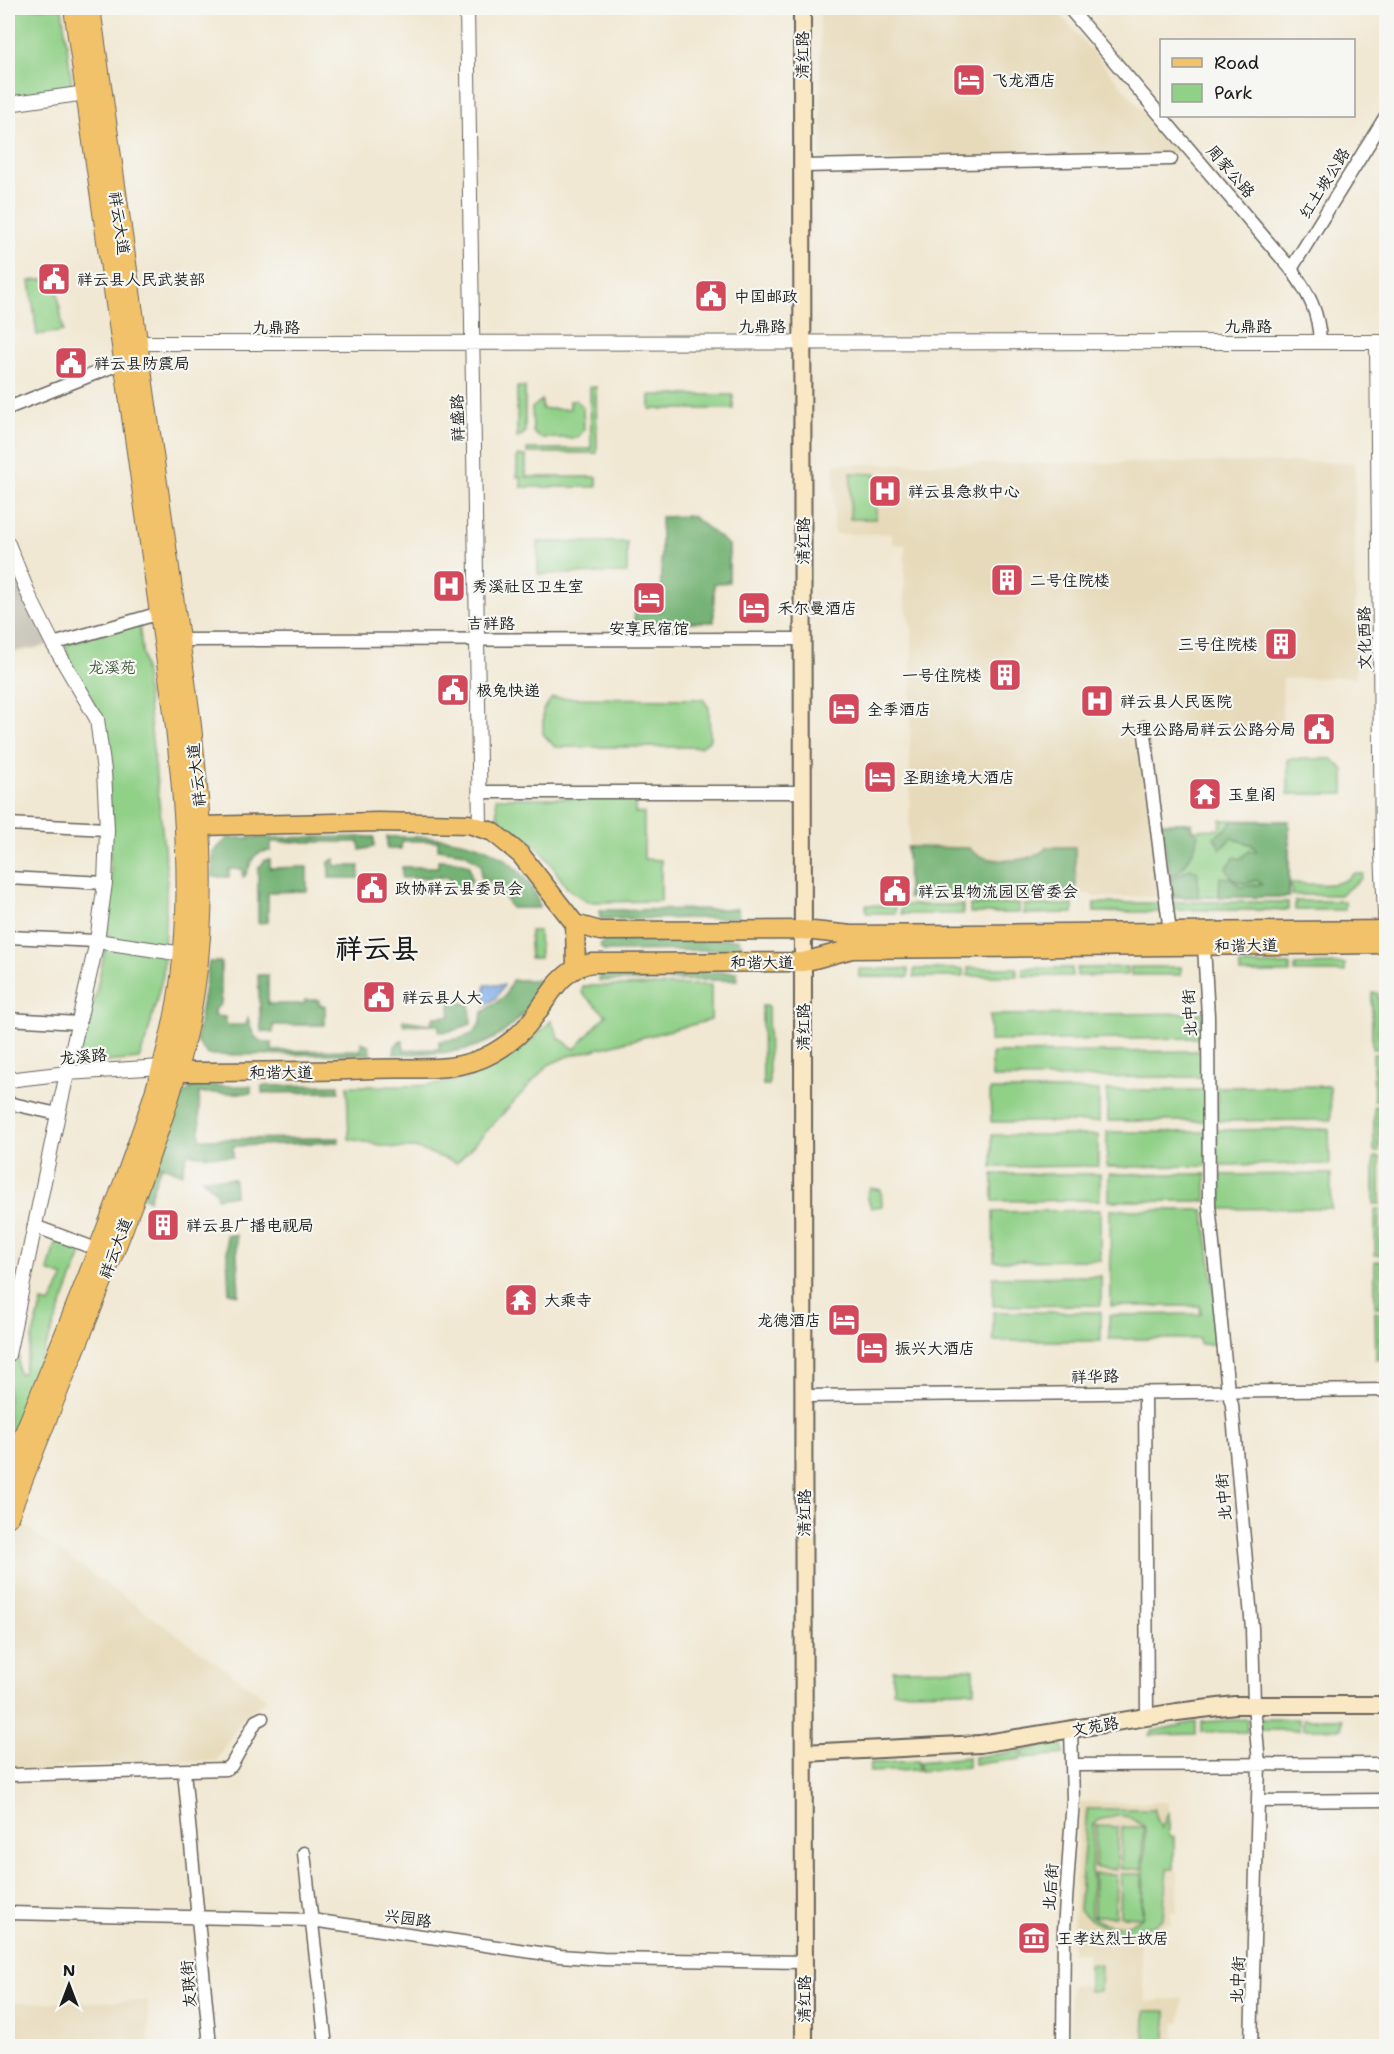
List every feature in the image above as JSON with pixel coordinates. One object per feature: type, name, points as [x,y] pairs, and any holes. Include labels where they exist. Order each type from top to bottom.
[{"type":"highway","name":"祥云大道","points":[[8,1475],[99,1250],[192,1004],[199,952],[202,891],[200,826],[192,740],[171,641],[74,8]]},
{"type":"highway","name":"祥云大道","points":[[8,1517],[130,1210],[169,1069],[183,954],[187,891],[185,827],[171,641],[160,613],[127,350],[90,8]]},
{"type":"main road","name":"清红路","points":[[802,8],[804,2046]]},
{"type":"main road","points":[[200,826],[450,822],[480,827],[493,832],[529,863],[560,908],[575,924],[576,968]]},
{"type":"main road","name":"和谐大道","points":[[575,924],[600,931],[803,930],[852,935],[1386,930]]},
{"type":"main road","name":"和谐大道","points":[[169,1069],[348,1071],[464,1065],[493,1053],[517,1036],[534,1017],[556,985],[576,968],[592,963],[803,962],[852,950],[1386,944]]},
{"type":"main road","name":"文苑路","points":[[804,1753],[980,1744],[1216,1707],[1386,1705]]},
{"type":"street","name":"祥盛路","points":[[467,8],[480,827]]},
{"type":"street","name":"周家公路","points":[[1069,8],[1160,115]]},
{"type":"street","points":[[8,104],[86,93]]},
{"type":"street","name":"红土坡公路","points":[[1291,268],[1386,116]]},
{"type":"street","name":"周家公路","points":[[1162,117],[1291,268],[1313,303],[1318,318],[1320,342]]},
{"type":"street","points":[[802,166],[1171,159]]},
{"type":"street","name":"九鼎路","points":[[127,350],[472,343],[1382,342]]},
{"type":"street","name":"文化西路","points":[[1382,342],[1384,686],[1382,853],[1386,934]]},
{"type":"street","points":[[8,408],[127,350]]},
{"type":"street","points":[[8,544],[30,598],[99,726],[107,829],[105,883],[97,941],[8,1355]]},
{"type":"street","points":[[53,644],[160,613]]},
{"type":"street","name":"吉祥路","points":[[171,641],[803,639]]},
{"type":"street","points":[[1144,727],[1170,932]]},
{"type":"street","points":[[479,792],[803,792]]},
{"type":"street","points":[[8,824],[107,829]]},
{"type":"street","points":[[8,878],[105,883]]},
{"type":"street","points":[[8,937],[97,941],[183,954]]},
{"type":"street","name":"北中街","points":[[1204,946],[1208,1016],[1209,1205],[1228,1391],[1232,1405],[1252,1628],[1254,1705],[1259,1764],[1260,1801],[1251,2046]]},
{"type":"street","points":[[8,1019],[78,1023]]},
{"type":"street","name":"龙溪路","points":[[8,1080],[67,1073],[169,1069]]},
{"type":"street","points":[[8,1103],[58,1114]]},
{"type":"street","points":[[34,1226],[99,1250]]},
{"type":"street","name":"祥华路","points":[[803,1396],[1386,1390]]},
{"type":"street","points":[[1145,1392],[1148,1717]]},
{"type":"street","points":[[8,1775],[217,1770],[231,1766],[249,1731],[262,1718]]},
{"type":"street","name":"北后街","points":[[1063,2046],[1064,1930],[1072,1820],[1071,1730]]},
{"type":"street","points":[[1073,1765],[1386,1764]]},
{"type":"street","name":"友联街","points":[[184,1771],[210,2046]]},
{"type":"street","points":[[1260,1801],[1386,1800]]},
{"type":"street","points":[[304,1853],[326,2046]]},
{"type":"street","name":"兴园路","points":[[8,1913],[312,1920],[560,1956],[603,1959],[804,1962]]},
{"type":"shaded area","name":"飞龙酒店","points":[[820,8],[1055,8],[1179,153],[821,162]]},
{"type":"shaded area","name":"祥云县人民医院","points":[[1355,462],[1356,677],[1283,679],[1282,727],[1149,728],[1163,897],[1094,897],[1089,894],[1078,894],[1076,898],[908,898],[912,631],[904,599],[905,545],[892,544],[892,534],[834,534],[834,464]]},
{"type":"shaded area","points":[[8,551],[51,645],[8,653]]},
{"type":"shaded area","points":[[22,1524],[267,1699],[242,1719],[216,1761],[78,1765],[42,1771],[8,1768],[8,1559]]},
{"type":"shaded area","points":[[1080,1802],[1169,1802],[1169,1836],[1174,1837],[1174,1870],[1178,1871],[1177,1912],[1171,1912],[1171,1924],[1165,1924],[1166,1928],[1138,1934],[1146,2002],[1183,1998],[1180,2022],[1175,2022],[1174,2046],[1070,2046],[1070,1986],[1088,1985],[1087,1953],[1072,1953]]},
{"type":"shaded area","points":[[148,2001],[149,2046],[8,2046],[8,2003]]},
{"type":"green space","points":[[8,8],[62,8],[73,91],[8,101]]},
{"type":"green space","points":[[56,278],[63,331],[37,335],[30,281]]},
{"type":"green space","points":[[517,387],[525,387],[525,433],[517,438]]},
{"type":"green space","points":[[590,387],[596,387],[597,453],[527,453],[527,449],[591,449]]},
{"type":"green space","points":[[650,395],[733,395],[733,409],[650,409]]},
{"type":"green space","points":[[542,400],[542,409],[570,409],[570,401],[576,400],[583,408],[584,430],[577,438],[540,438],[533,432],[532,408]]},
{"type":"green space","points":[[517,456],[526,456],[526,477],[597,477],[597,487],[521,487],[521,477],[517,477]]},
{"type":"green space","points":[[851,473],[876,474],[876,519],[850,519]]},
{"type":"green space","points":[[692,516],[729,545],[729,582],[714,584],[714,622],[634,622],[635,611],[661,611],[661,517]]},
{"type":"green space","points":[[538,542],[627,542],[627,573],[538,574]]},
{"type":"green space","name":"龙溪苑","points":[[139,623],[167,874],[163,975],[139,1059],[84,1064],[77,1058],[96,993],[107,939],[111,878],[103,720],[68,659],[65,644]]},
{"type":"green space","points":[[552,698],[703,699],[709,708],[710,740],[700,747],[555,747],[543,734],[543,710]]},
{"type":"green space","points":[[1288,759],[1332,759],[1344,770],[1344,794],[1288,794]]},
{"type":"green space","points":[[496,798],[636,798],[635,813],[644,813],[644,859],[661,860],[661,901],[587,902],[567,888],[544,854],[527,838],[504,824],[497,814]]},
{"type":"green space","points":[[1221,820],[1289,821],[1289,897],[1173,897],[1161,823],[1191,823],[1192,830],[1220,829]]},
{"type":"green space","points":[[1233,821],[1289,821],[1289,897],[1219,897],[1220,877],[1231,878],[1240,887],[1262,884],[1256,880],[1246,883],[1238,882],[1226,868],[1235,857],[1240,859],[1249,851],[1257,852],[1252,845],[1231,838],[1221,849],[1214,837]]},
{"type":"green space","points":[[1161,823],[1191,823],[1191,829],[1198,835],[1188,859],[1170,877]]},
{"type":"green space","points":[[374,837],[374,847],[360,850],[359,842],[271,842],[271,851],[256,855],[245,876],[243,877],[243,869],[229,869],[229,877],[213,877],[213,852],[228,838]]},
{"type":"green space","points":[[387,837],[444,838],[480,846],[511,865],[528,882],[536,896],[539,908],[511,908],[499,887],[481,877],[481,865],[465,853],[438,849],[438,841],[402,841],[401,849],[387,849]]},
{"type":"green space","points":[[907,847],[969,848],[975,854],[996,860],[1008,860],[1031,857],[1041,853],[1047,847],[1075,847],[1076,898],[908,898]]},
{"type":"green space","points":[[335,859],[335,866],[359,866],[359,878],[329,878],[329,862]]},
{"type":"green space","points":[[265,860],[270,860],[270,868],[307,867],[307,891],[268,892],[268,922],[258,923],[258,869]]},
{"type":"green space","points":[[438,860],[456,861],[469,865],[472,880],[467,888],[449,890],[449,877],[402,878],[402,867],[438,867]]},
{"type":"green space","points":[[1191,868],[1198,873],[1198,897],[1173,897],[1170,880]]},
{"type":"green space","points":[[1353,874],[1363,874],[1362,878],[1340,895],[1292,895],[1291,883],[1333,884]]},
{"type":"green space","points":[[1295,901],[1345,901],[1345,910],[1295,910]]},
{"type":"green space","points":[[1173,902],[1288,902],[1288,910],[1173,910]]},
{"type":"green space","points":[[1094,903],[1164,903],[1164,912],[1094,912]]},
{"type":"green space","points":[[1019,904],[1019,913],[970,913],[970,905]]},
{"type":"green space","points":[[866,905],[895,906],[895,913],[866,913]]},
{"type":"green space","points":[[901,905],[963,905],[963,914],[901,914]]},
{"type":"green space","points":[[1024,905],[1073,905],[1073,913],[1024,914]]},
{"type":"green space","points":[[738,909],[738,918],[600,919],[600,910]]},
{"type":"green space","points":[[530,931],[539,931],[540,958],[530,958]]},
{"type":"green space","points":[[605,939],[738,939],[742,945],[737,950],[604,951],[600,946]]},
{"type":"green space","points":[[209,962],[221,962],[221,1004],[214,1010],[214,1016],[225,1017],[226,1025],[246,1025],[248,1018],[254,1036],[261,1041],[272,1043],[272,1051],[361,1050],[361,1042],[369,1045],[370,1054],[208,1055],[196,1041]]},
{"type":"green space","points":[[1345,964],[1345,972],[1295,972],[1295,965]]},
{"type":"green space","points":[[1240,965],[1290,965],[1290,973],[1240,973]]},
{"type":"green space","points":[[1127,967],[1127,975],[1077,976],[1077,968]]},
{"type":"green space","points":[[1131,967],[1181,967],[1181,975],[1131,975]]},
{"type":"green space","points":[[968,968],[1017,968],[1017,976],[968,976]]},
{"type":"green space","points":[[1023,968],[1072,968],[1072,976],[1023,976]]},
{"type":"green space","points":[[859,969],[908,969],[908,977],[859,977]]},
{"type":"green space","points":[[914,969],[963,969],[963,977],[914,977]]},
{"type":"green space","points":[[737,972],[737,980],[599,981],[599,973]]},
{"type":"green space","points":[[258,975],[268,975],[268,1004],[304,1004],[305,1000],[319,1000],[319,1005],[325,1006],[325,1025],[273,1025],[273,1033],[261,1031]]},
{"type":"green space","points":[[512,980],[540,980],[540,984],[529,1006],[516,1022],[501,1034],[485,1043],[451,1052],[394,1054],[395,1046],[403,1041],[404,1050],[439,1049],[439,1041],[468,1036],[478,1027],[482,1013],[505,996]]},
{"type":"green space","points":[[711,985],[711,1020],[566,1057],[548,1065],[457,1163],[415,1148],[395,1148],[349,1139],[347,1086],[434,1084],[481,1073],[503,1062],[551,1021],[559,1038],[575,1049],[606,1015],[582,993],[583,986]]},
{"type":"green space","points":[[1372,993],[1378,993],[1378,1049],[1372,1049]]},
{"type":"green space","points":[[450,1001],[470,1004],[471,1024],[452,1031],[439,1032],[439,1025],[403,1025],[403,1020],[430,1024],[434,1017],[450,1016]]},
{"type":"green space","points":[[762,1006],[768,1006],[769,1085],[763,1085]]},
{"type":"green space","points":[[1204,1013],[1204,1038],[990,1041],[990,1015]]},
{"type":"green space","points":[[1203,1051],[1203,1077],[992,1078],[992,1053]]},
{"type":"green space","points":[[1373,1054],[1379,1054],[1379,1100],[1374,1100]]},
{"type":"green space","points":[[339,1085],[339,1092],[262,1093],[262,1086]]},
{"type":"green space","points":[[193,1086],[251,1086],[251,1093],[199,1093],[200,1139],[339,1138],[339,1142],[233,1146],[233,1157],[187,1154],[182,1174],[161,1165],[149,1200],[136,1194],[171,1106]]},
{"type":"green space","points":[[1330,1086],[1331,1120],[1217,1121],[1217,1087]]},
{"type":"green space","points":[[990,1090],[1099,1090],[1099,1122],[991,1122]]},
{"type":"green space","points":[[1107,1090],[1206,1090],[1206,1121],[1108,1121]]},
{"type":"green space","points":[[1374,1106],[1379,1106],[1379,1152],[1374,1152]]},
{"type":"green space","points":[[1329,1129],[1330,1164],[1216,1165],[1216,1130]]},
{"type":"green space","points":[[1107,1132],[1206,1132],[1206,1166],[1107,1167]]},
{"type":"green space","points":[[992,1135],[1098,1135],[1098,1166],[992,1167]]},
{"type":"green space","points":[[1374,1157],[1380,1157],[1380,1204],[1374,1204]]},
{"type":"green space","points":[[993,1174],[1100,1174],[1100,1200],[993,1201]]},
{"type":"green space","points":[[1109,1174],[1206,1174],[1206,1201],[1109,1201]]},
{"type":"green space","points":[[1331,1174],[1331,1208],[1218,1209],[1217,1175]]},
{"type":"green space","points":[[202,1178],[234,1179],[235,1195],[217,1198],[216,1192]]},
{"type":"green space","points":[[870,1188],[881,1190],[882,1206],[871,1208],[867,1195]]},
{"type":"green space","points":[[1375,1209],[1380,1209],[1380,1255],[1375,1255]]},
{"type":"green space","points":[[1100,1210],[1100,1260],[994,1261],[993,1212]]},
{"type":"green space","points":[[1110,1210],[1204,1210],[1221,1344],[1200,1344],[1199,1339],[1109,1339],[1109,1315],[1201,1314],[1200,1306],[1111,1306]]},
{"type":"green space","points":[[226,1235],[236,1235],[239,1295],[229,1293]]},
{"type":"green space","points":[[56,1240],[83,1251],[8,1444],[8,1356],[19,1357],[18,1373],[23,1373],[42,1302],[50,1304],[64,1277],[48,1271]]},
{"type":"green space","points":[[1375,1261],[1381,1261],[1381,1307],[1375,1307]]},
{"type":"green space","points":[[1101,1276],[1101,1305],[993,1306],[993,1277]]},
{"type":"green space","points":[[993,1312],[1101,1312],[1101,1341],[993,1341]]},
{"type":"green space","points":[[1375,1312],[1381,1312],[1381,1359],[1376,1359]]},
{"type":"green space","points":[[974,1669],[974,1691],[893,1692],[893,1670]]},
{"type":"green space","points":[[1247,1719],[1247,1732],[1202,1732],[1202,1722]]},
{"type":"green space","points":[[1260,1719],[1299,1719],[1299,1730],[1260,1730]]},
{"type":"green space","points":[[1303,1719],[1342,1719],[1342,1729],[1303,1729]]},
{"type":"green space","points":[[1196,1722],[1196,1734],[1149,1735],[1152,1731]]},
{"type":"green space","points":[[1063,1744],[1064,1754],[1024,1758],[1023,1750]]},
{"type":"green space","points":[[1021,1751],[1021,1759],[974,1764],[974,1757]]},
{"type":"green space","points":[[968,1757],[968,1767],[920,1771],[920,1762]]},
{"type":"green space","points":[[918,1761],[918,1770],[870,1772],[871,1763]]},
{"type":"green space","points":[[1087,1809],[1154,1809],[1161,1829],[1169,1811],[1169,1836],[1174,1837],[1174,1869],[1167,1869],[1163,1918],[1153,1926],[1138,1927],[1137,1933],[1129,1933],[1106,1928],[1079,1910]],"holes":[[[1116,1815],[1129,1817],[1145,1827],[1143,1915],[1142,1874],[1121,1874],[1120,1916],[1142,1917],[1129,1924],[1109,1925],[1091,1915],[1093,1826],[1099,1820]]]},
{"type":"green space","points":[[1096,1826],[1118,1827],[1117,1869],[1095,1868]]},
{"type":"green space","points":[[1122,1827],[1143,1827],[1142,1869],[1121,1869]]},
{"type":"green space","points":[[1094,1874],[1116,1874],[1115,1916],[1094,1916]]},
{"type":"green space","points":[[1089,1964],[1101,1965],[1100,1991],[1089,1991]]},
{"type":"green space","points":[[1145,2011],[1166,2011],[1166,2046],[1144,2046]]},
{"type":"water","points":[[485,985],[504,985],[496,998],[485,1005]]},
{"type":"place","name":"飞龙酒店","points":[[969,80]]},
{"type":"place","name":"祥云县人民武装部","points":[[54,279]]},
{"type":"place","name":"中国邮政","points":[[711,296]]},
{"type":"place","name":"祥云县防震局","points":[[71,363]]},
{"type":"place","name":"祥云县急救中心","points":[[885,491]]},
{"type":"place","name":"二号住院楼","points":[[1007,580]]},
{"type":"place","name":"秀溪社区卫生室","points":[[449,586]]},
{"type":"place","name":"安享民宿馆","points":[[649,598]]},
{"type":"place","name":"禾尔曼酒店","points":[[754,608]]},
{"type":"place","name":"三号住院楼","points":[[1281,644]]},
{"type":"place","name":"一号住院楼","points":[[1005,675]]},
{"type":"place","name":"极兔快递","points":[[453,690]]},
{"type":"place","name":"祥云县人民医院","points":[[1097,701]]},
{"type":"place","name":"全季酒店","points":[[844,709]]},
{"type":"place","name":"大理公路局祥云公路分局","points":[[1319,729]]},
{"type":"place","name":"圣朗途境大酒店","points":[[880,777]]},
{"type":"place","name":"玉皇阁","points":[[1205,794]]},
{"type":"place","name":"政协祥云县委员会","points":[[372,888]]},
{"type":"place","name":"祥云县物流园区管委会","points":[[895,891]]},
{"type":"place","name":"祥云县人大","points":[[379,997]]},
{"type":"place","name":"祥云县广播电视局","points":[[163,1225]]},
{"type":"place","name":"大乘寺","points":[[521,1300]]},
{"type":"place","name":"龙德酒店","points":[[844,1320]]},
{"type":"place","name":"振兴大酒店","points":[[872,1348]]},
{"type":"place","name":"王孝达烈士故居","points":[[1034,1938]]},
{"type":"district","name":"祥云县","points":[[377,948]]}]
